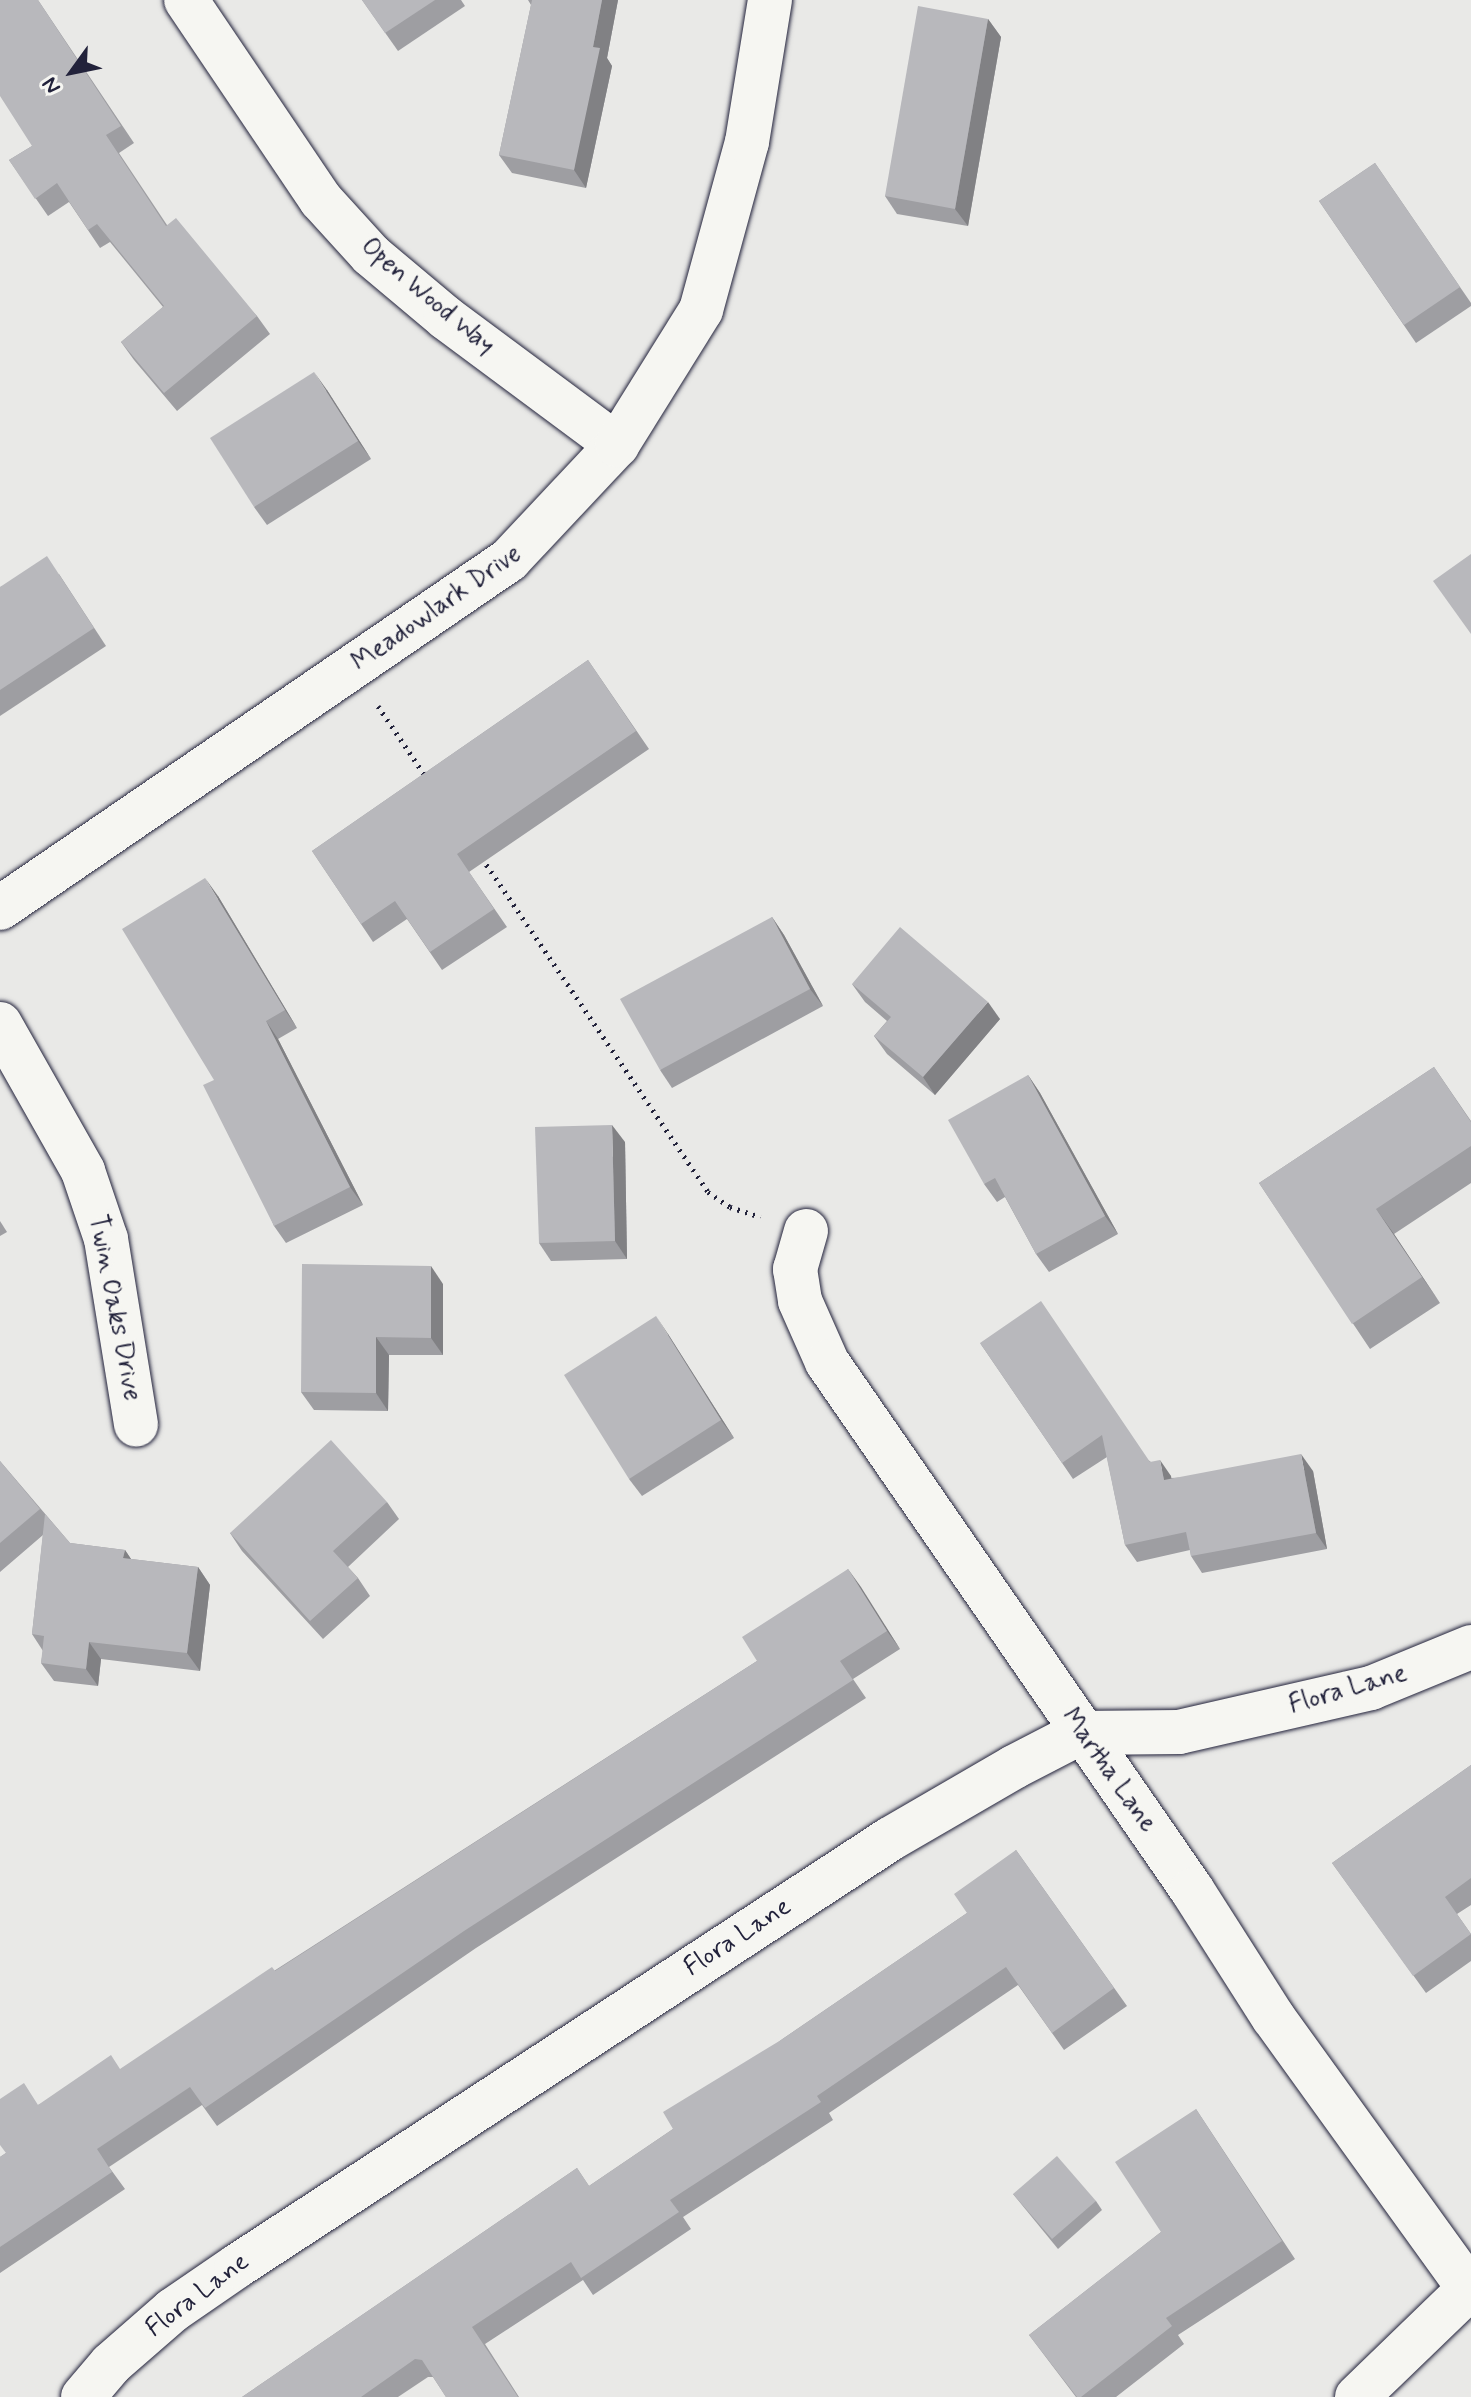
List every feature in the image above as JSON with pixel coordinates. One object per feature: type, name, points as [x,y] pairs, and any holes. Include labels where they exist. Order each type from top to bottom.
[{"type":"street","name":"Open Wood Way","points":[[186,0],[312,189],[371,255],[446,318],[617,445]]},
{"type":"street","name":"Meadowlark Drive","points":[[0,908],[509,560],[617,445],[701,310],[747,142],[770,0]]},
{"type":"street","name":"Twin Oaks Drive","points":[[0,1024],[83,1171],[106,1239],[136,1425]]},
{"type":"street","name":"Martha Lane","points":[[806,1231],[795,1269],[799,1290],[827,1362],[1080,1733],[1192,1890],[1273,2017],[1470,2290]]},
{"type":"street","name":"Flora Lane","points":[[83,2397],[173,2310],[250,2257],[890,1839],[1080,1733],[1179,1732],[1371,1688],[1471,1647]]},
{"type":"street","points":[[1357,2397],[1470,2290]]},
{"type":"path","points":[[352,669],[434,788]]},
{"type":"path","points":[[478,853],[708,1192],[730,1207],[806,1231]]},
{"type":"building","points":[[0,0],[38,0],[121,126],[106,135],[166,226],[176,218],[257,316],[164,393],[121,342],[164,306],[97,224],[88,230],[57,183],[35,199],[9,160],[32,146],[0,96]]},
{"type":"building","points":[[362,0],[435,0],[385,33]]},
{"type":"building","points":[[532,0],[602,0],[593,47],[600,48],[574,170],[499,155]]},
{"type":"building","points":[[918,6],[988,19],[955,209],[885,196]]},
{"type":"building","points":[[1375,163],[1460,287],[1404,325],[1319,201]]},
{"type":"building","points":[[314,372],[358,441],[254,507],[210,438]]},
{"type":"building","points":[[1471,554],[1471,634],[1433,581]]},
{"type":"building","points":[[47,556],[94,628],[0,690],[0,587]]},
{"type":"building","points":[[588,660],[636,731],[457,854],[494,909],[430,952],[395,901],[361,924],[312,851]]},
{"type":"building","points":[[205,878],[285,1010],[266,1021],[350,1187],[274,1226],[203,1085],[214,1080],[122,929]]},
{"type":"building","points":[[772,917],[810,989],[660,1070],[620,999]]},
{"type":"building","points":[[900,927],[988,1002],[923,1077],[874,1036],[891,1017],[852,984]]},
{"type":"building","points":[[1434,1067],[1471,1122],[1471,1146],[1376,1209],[1422,1277],[1352,1324],[1259,1183]]},
{"type":"building","points":[[1028,1075],[1105,1216],[1036,1254],[995,1178],[984,1184],[948,1120]]},
{"type":"building","points":[[612,1125],[615,1241],[539,1243],[535,1127]]},
{"type":"building","points":[[302,1264],[431,1266],[431,1338],[376,1337],[376,1393],[301,1392]]},
{"type":"building","points":[[1041,1301],[1150,1462],[1160,1460],[1164,1480],[1301,1454],[1316,1533],[1191,1556],[1186,1532],[1125,1545],[1102,1435],[1062,1463],[980,1343]]},
{"type":"building","points":[[656,1316],[721,1420],[629,1479],[564,1375]]},
{"type":"building","points":[[331,1440],[387,1502],[333,1551],[358,1578],[310,1621],[230,1533]]},
{"type":"building","points":[[0,1461],[40,1509],[0,1543]]},
{"type":"building","points":[[45,1514],[70,1543],[125,1550],[123,1558],[198,1567],[187,1653],[89,1642],[86,1669],[41,1663],[44,1636],[32,1634]]},
{"type":"building","points":[[848,1569],[887,1631],[840,1661],[853,1680],[464,1931],[205,2108],[190,2087],[97,2149],[112,2172],[0,2247],[0,2157],[6,2153],[0,2145],[0,2099],[24,2083],[38,2105],[111,2055],[120,2069],[272,1967],[275,1971],[757,1661],[742,1637]]},
{"type":"building","points":[[1471,1765],[1471,1878],[1445,1897],[1471,1934],[1413,1976],[1332,1863]]},
{"type":"building","points":[[1016,1850],[1114,1988],[1052,2033],[1006,1967],[817,2096],[821,2102],[670,2200],[679,2212],[581,2278],[571,2262],[472,2327],[518,2397],[446,2397],[422,2360],[415,2359],[361,2397],[242,2397],[577,2168],[589,2186],[673,2129],[663,2112],[781,2040],[967,1913],[954,1894]]},
{"type":"building","points":[[1196,2109],[1282,2241],[1166,2318],[1172,2326],[1077,2397],[1029,2335],[1161,2232],[1115,2162]]},
{"type":"building","points":[[1057,2156],[1096,2201],[1052,2239],[1013,2194]]}]
